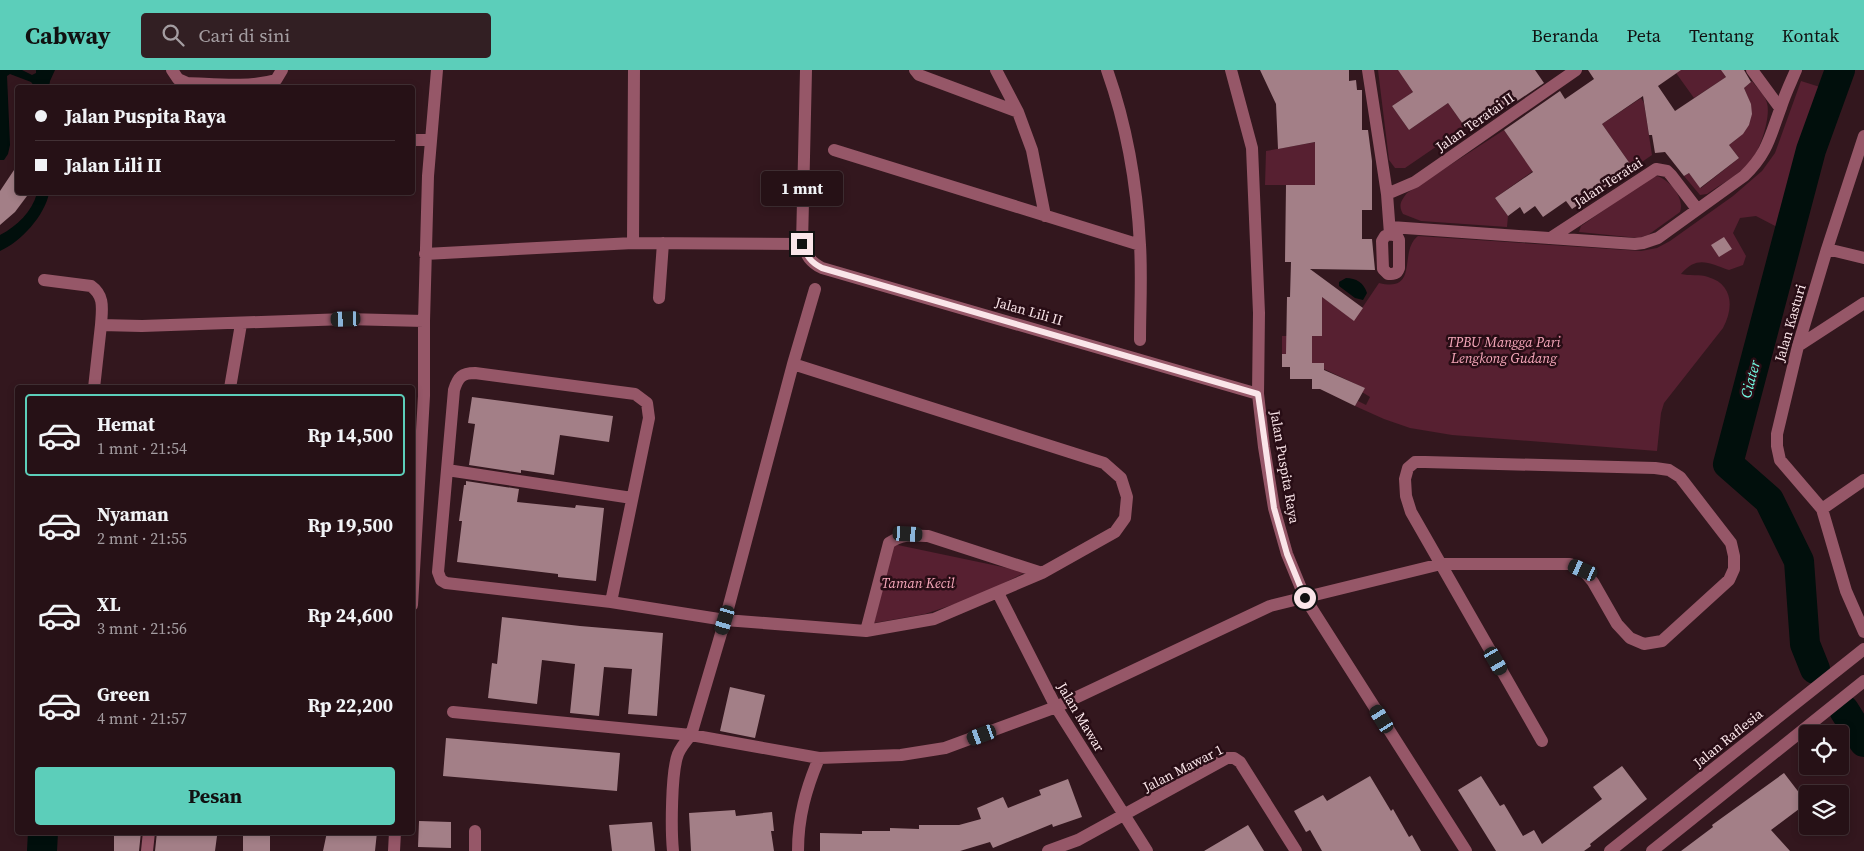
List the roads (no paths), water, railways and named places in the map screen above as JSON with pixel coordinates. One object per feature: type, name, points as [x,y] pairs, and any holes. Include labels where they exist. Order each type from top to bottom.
[{"type":"street","points":[[172,70],[178,79],[187,83],[249,85],[276,80],[282,70]]},
{"type":"street","points":[[415,553],[424,396],[425,254],[430,140],[436,70]]},
{"type":"street","points":[[633,243],[634,70]]},
{"type":"street","points":[[425,254],[664,242],[802,244],[806,70]]},
{"type":"street","points":[[915,70],[919,75],[1018,112]]},
{"type":"street","points":[[996,70],[1018,112],[1032,150],[1046,216]]},
{"type":"street","points":[[1107,70],[1117,100],[1132,169],[1140,245],[1140,340]]},
{"type":"street","name":"Jalan Puspita Raya","points":[[1231,70],[1252,148],[1259,313],[1258,394],[1274,508],[1287,554],[1305,598],[1466,851]]},
{"type":"street","points":[[1368,70],[1391,231],[1552,237],[1642,243],[1665,234],[1755,166],[1769,142],[1780,108],[1796,70]]},
{"type":"street","name":"Jalan Teratai II","points":[[1387,194],[1415,182],[1576,70]]},
{"type":"street","points":[[1752,70],[1780,108]]},
{"type":"street","name":"Jalan Kasturi","points":[[1864,136],[1798,346],[1777,434],[1780,460],[1822,509],[1844,586],[1864,632]]},
{"type":"street","points":[[415,140],[430,140]]},
{"type":"street","points":[[834,150],[1140,245]]},
{"type":"street","name":"Jalan Teratai","points":[[1552,237],[1656,169],[1666,171],[1671,175],[1697,210]]},
{"type":"street","points":[[659,298],[664,242]]},
{"type":"street","name":"Jalan Lili II","points":[[802,244],[813,264],[822,268],[1258,394]]},
{"type":"street","points":[[1827,249],[1864,258]]},
{"type":"street","points":[[44,280],[91,286],[100,294],[102,302],[101,325],[94,385]]},
{"type":"street","points":[[673,851],[674,781],[677,756],[690,735],[725,620],[792,364],[815,289]]},
{"type":"street","points":[[1798,346],[1864,303]]},
{"type":"street","points":[[101,325],[241,324],[346,319],[424,321]]},
{"type":"street","points":[[231,385],[241,324]]},
{"type":"street","points":[[611,602],[649,418],[647,403],[634,394],[475,373],[461,375],[457,379],[454,390],[438,572],[441,580],[451,584],[611,602],[725,620],[866,631],[934,619],[998,593],[1042,573],[1115,532],[1125,518],[1126,498],[1121,478],[1104,463],[792,364]]},
{"type":"street","points":[[453,712],[690,735],[819,758],[901,755],[945,748],[1056,708],[1270,606],[1441,564],[1570,564],[1583,570],[1594,582],[1617,624],[1630,638],[1644,644],[1662,641],[1729,580],[1734,569],[1731,543],[1680,477],[1669,470],[1655,468],[1415,462],[1408,468],[1405,479],[1406,496],[1411,512],[1441,564],[1542,741]]},
{"type":"street","points":[[447,470],[632,498]]},
{"type":"street","points":[[1822,509],[1864,480]]},
{"type":"street","points":[[866,631],[888,543],[897,537],[908,534],[928,536],[1042,573]]},
{"type":"street","name":"Jalan Mawar","points":[[998,593],[1056,708],[1147,851]]},
{"type":"street","name":"Jalan Raflesia","points":[[1610,851],[1864,649]]},
{"type":"street","points":[[1652,851],[1864,682]]},
{"type":"street","points":[[798,851],[798,829],[806,788],[819,758]]},
{"type":"street","name":"Jalan Mawar 1","points":[[1125,815],[1227,758],[1234,758],[1240,762],[1296,851]]},
{"type":"street","points":[[1048,851],[1078,840],[1125,815]]},
{"type":"street","points":[[475,831],[475,851]]},
{"type":"street","points":[[147,851],[149,835]]},
{"type":"street","points":[[394,851],[395,835]]},
{"type":"waterway","name":"Ciater","points":[[1815,669],[1805,644],[1799,561],[1769,500],[1728,464],[1811,150],[1840,70]]},
{"type":"waterway","name":"Ciater","points":[[1844,710],[1864,742]]},
{"type":"waterway","points":[[42,851],[43,835]]},
{"type":"park label","name":"TPBU Mangga Pari Lengkong Gudang","points":[[1504,350]]},
{"type":"park label","name":"Taman Kecil","points":[[918,583]]}]
